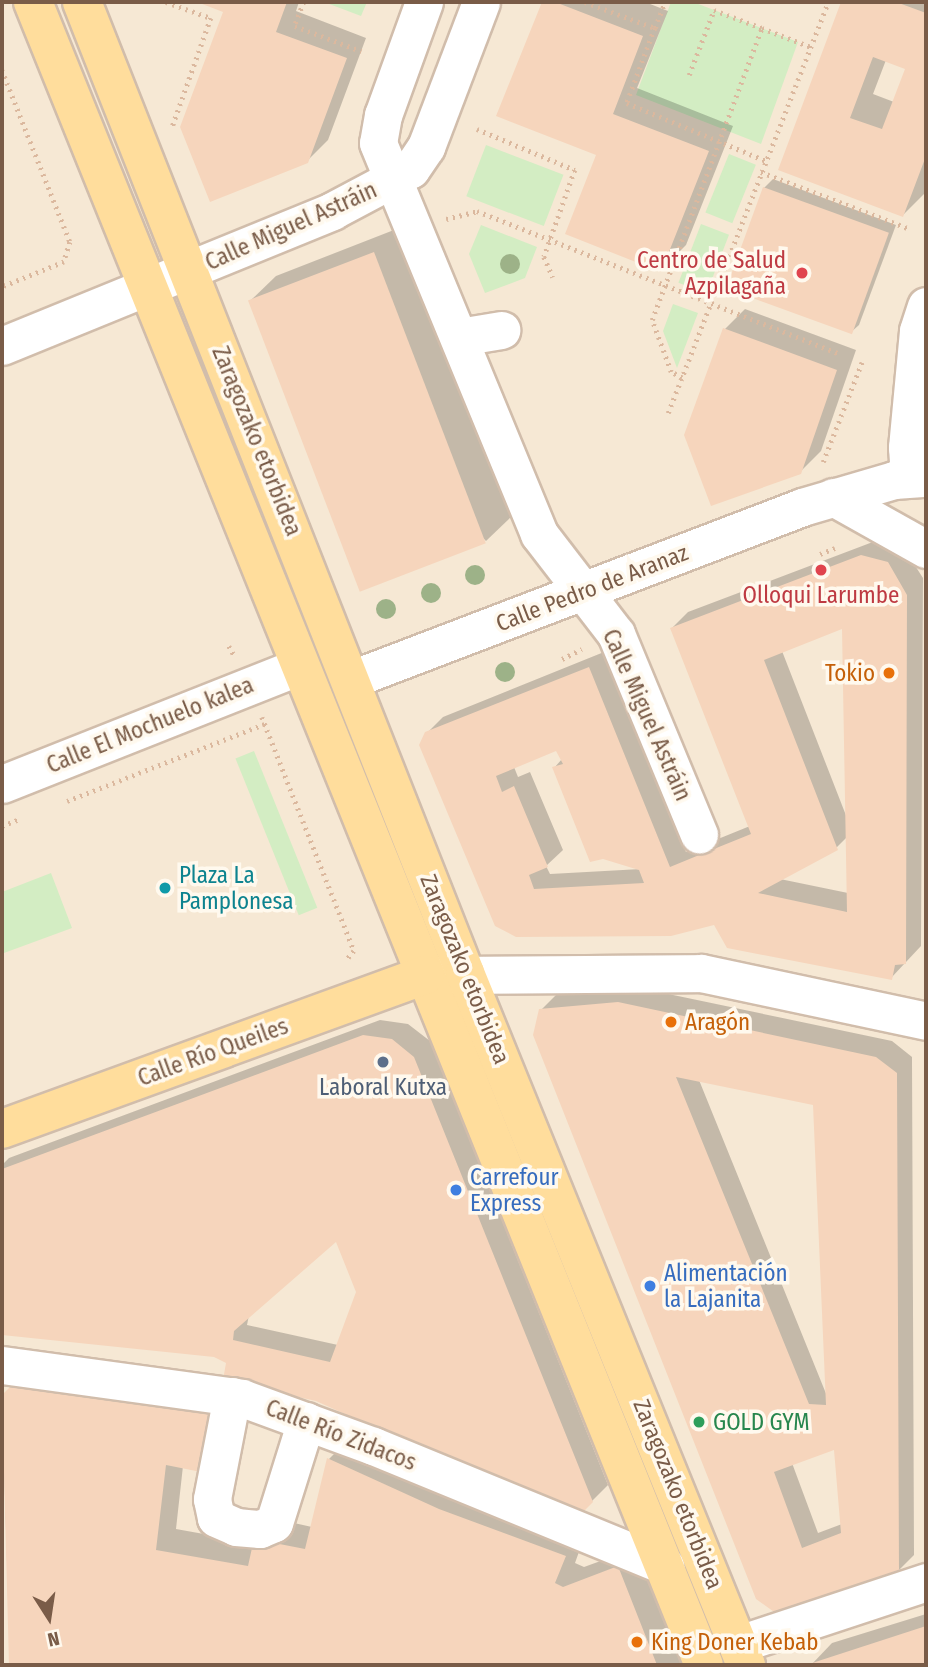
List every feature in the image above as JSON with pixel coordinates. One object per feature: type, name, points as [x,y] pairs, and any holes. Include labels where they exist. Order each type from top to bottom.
[{"type":"main road","name":"Zaragozako etorbidea","points":[[33,2],[298,667],[704,1665]]},
{"type":"main road","name":"Zaragozako etorbidea","points":[[82,2],[352,679],[465,973],[742,1655]]},
{"type":"main road","name":"Calle Río Queiles","points":[[2,1129],[425,975]]},
{"type":"street","name":"Calle Miguel Astráin","points":[[424,2],[383,115],[378,143],[539,534],[616,634],[699,834]]},
{"type":"street","name":"Calle Miguel Astráin","points":[[189,270],[393,180],[411,169],[426,148],[481,2]]},
{"type":"street","points":[[2,346],[189,270]]},
{"type":"street","points":[[926,306],[918,331],[907,447],[908,461],[926,477]]},
{"type":"street","points":[[459,337],[501,330]]},
{"type":"street","name":"Calle Pedro de Aranaz","points":[[352,679],[583,593],[826,486],[926,477]]},
{"type":"street","points":[[826,486],[926,549]]},
{"type":"street","name":"Calle El Mochuelo kalea","points":[[2,784],[298,667]]},
{"type":"street","points":[[425,975],[701,973],[926,1020]]},
{"type":"street","name":"Calle Río Zidacos","points":[[2,1364],[232,1396],[306,1421],[665,1566]]},
{"type":"street","points":[[232,1396],[212,1499],[216,1518],[236,1527],[260,1529],[274,1523],[306,1421]]},
{"type":"street","points":[[742,1655],[926,1582]]},
{"type":"path","points":[[166,2],[211,18],[170,134]]},
{"type":"path","points":[[304,2],[295,26],[360,51]]},
{"type":"path","points":[[584,2],[655,28]]},
{"type":"path","points":[[665,2],[626,103],[766,161]]},
{"type":"path","points":[[668,413],[828,2]]},
{"type":"path","points":[[689,75],[714,10],[811,47]]},
{"type":"path","points":[[682,378],[671,372],[652,320],[762,28]]},
{"type":"path","points":[[2,69],[70,242],[64,262],[2,286]]},
{"type":"path","points":[[477,130],[575,170],[544,257],[553,277]]},
{"type":"path","points":[[761,172],[910,229]]},
{"type":"path","points":[[443,219],[477,211],[840,354]]},
{"type":"path","points":[[826,486],[862,362]]},
{"type":"path","points":[[820,554],[835,548]]},
{"type":"path","points":[[562,659],[589,646]]},
{"type":"path","points":[[64,802],[265,724],[354,951],[349,960],[336,965]]},
{"type":"path","points":[[2,826],[27,816]]},
{"type":"shaded area","points":[[2,2],[926,2],[926,1665],[2,1665]]},
{"type":"green space","points":[[324,2],[367,2],[361,16]]},
{"type":"green space","points":[[671,2],[693,2],[798,42],[761,144],[636,95]]},
{"type":"green space","points":[[486,145],[563,175],[544,226],[466,196]]},
{"type":"green space","points":[[729,154],[756,165],[732,223],[705,212]]},
{"type":"green space","points":[[701,224],[729,235],[706,294],[678,283]]},
{"type":"green space","points":[[481,225],[537,247],[525,278],[485,293],[469,254]]},
{"type":"green space","points":[[673,304],[698,313],[677,368],[663,331]]},
{"type":"green space","points":[[254,751],[317,908],[299,915],[235,758]]},
{"type":"green space","points":[[51,873],[72,928],[4,953],[2,892]]},
{"type":"building","points":[[197,2],[287,2],[276,32],[347,58],[308,163],[210,202],[180,127],[223,12]]},
{"type":"building","points":[[542,2],[555,2],[643,36],[613,114],[709,151],[661,272],[565,234],[596,155],[496,116]]},
{"type":"building","points":[[841,2],[896,2],[926,13],[926,156],[903,217],[778,170]],"holes":[[[873,57],[905,69],[882,129],[850,118]]]},
{"type":"building","name":"Centro de Salud Azpilagaña","points":[[763,187],[889,233],[852,334],[726,288]]},
{"type":"building","points":[[374,252],[486,543],[360,592],[248,300]]},
{"type":"building","points":[[723,328],[837,370],[801,474],[711,506],[684,435]]},
{"type":"building","points":[[861,555],[888,562],[907,595],[906,964],[895,965],[892,980],[727,948],[714,925],[671,936],[516,937],[495,926],[419,745],[425,732],[589,667],[670,867],[751,834],[670,628]],"holes":[[[842,629],[847,912],[758,893],[838,850],[764,660]],[[556,751],[563,764],[552,767],[590,862],[603,859],[639,870],[644,883],[534,889],[529,875],[548,867],[514,786],[502,792],[496,776]]]},
{"type":"building","points":[[618,1002],[876,1057],[897,1073],[899,1572],[777,1614],[756,1599],[533,1035],[539,1009]],"holes":[[[676,1077],[813,1105],[826,1405],[809,1404]],[[834,1450],[841,1533],[802,1548],[774,1472]]]},
{"type":"building","points":[[363,1035],[392,1039],[414,1057],[593,1502],[584,1511],[443,1458],[316,1401],[223,1380],[226,1363],[214,1357],[2,1335],[2,1169]],"holes":[[[336,1242],[356,1292],[330,1362],[233,1340],[234,1331]]]},
{"type":"building","points":[[14,1383],[223,1412],[211,1474],[166,1465],[156,1550],[248,1566],[254,1539],[305,1549],[327,1458],[439,1509],[566,1556],[555,1583],[563,1587],[618,1566],[657,1665],[9,1665],[2,1395]]},
{"type":"building","points":[[926,1626],[926,1665],[806,1665]]},
{"type":"place","name":"Centro de Salud Azpilagaña","points":[[802,273]]},
{"type":"place","name":"Olloqui Larumbe","points":[[821,570]]},
{"type":"place","name":"Tokio","points":[[889,673]]},
{"type":"place","name":"Plaza La Pamplonesa","points":[[165,888]]},
{"type":"place","name":"Aragón","points":[[671,1022]]},
{"type":"place","name":"Laboral Kutxa","points":[[383,1062]]},
{"type":"place","name":"Carrefour Express","points":[[456,1190]]},
{"type":"place","name":"Alimentación la Lajanita","points":[[650,1286]]},
{"type":"place","name":"GOLD GYM","points":[[699,1422]]},
{"type":"place","name":"King Doner Kebab","points":[[637,1642]]}]
